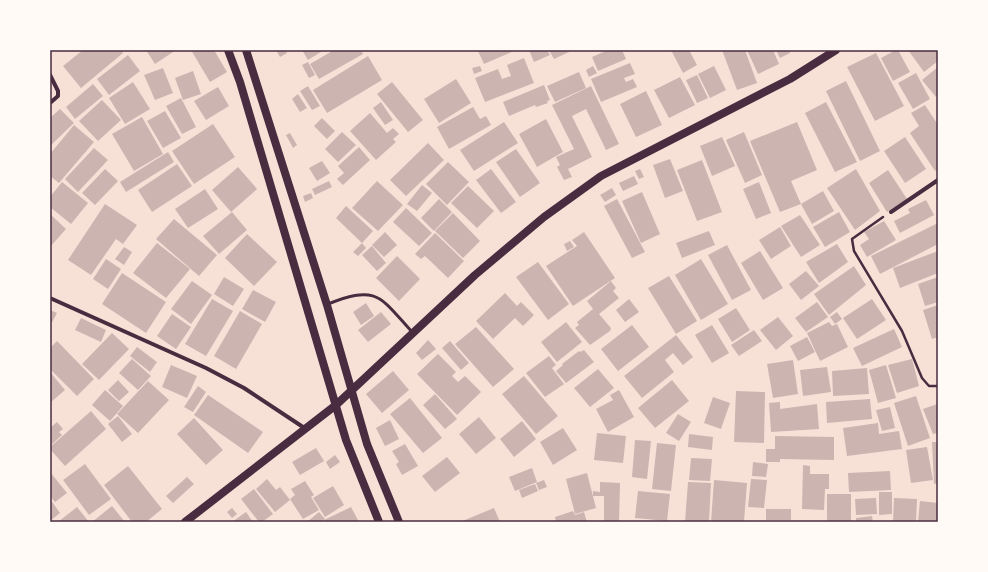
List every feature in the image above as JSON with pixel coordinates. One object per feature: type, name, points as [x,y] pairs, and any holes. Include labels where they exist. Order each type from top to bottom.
[{"type":"main road","points":[[228,50],[242,89],[346,440],[379,522]]},
{"type":"main road","points":[[246,50],[327,305],[367,444],[399,522]]},
{"type":"main road","points":[[185,522],[336,405],[475,275],[538,221],[601,176],[790,79],[836,50]]},
{"type":"street","points":[[50,75],[58,91],[58,96],[50,103]]},
{"type":"street","points":[[890,212],[938,180]]},
{"type":"street","points":[[50,298],[206,368],[238,384],[306,429]]},
{"type":"lane","points":[[327,305],[351,296],[373,295],[389,306],[413,333]]},
{"type":"path","points":[[890,212],[852,239],[854,251],[902,331],[922,378],[929,386],[938,386]]},
{"type":"building","points":[[83,50],[121,50],[123,53],[81,88],[63,66]]},
{"type":"building","points":[[146,50],[176,50],[155,64]]},
{"type":"building","points":[[191,50],[214,50],[227,72],[210,82]]},
{"type":"building","points":[[276,50],[285,50],[287,53],[280,57]]},
{"type":"building","points":[[302,50],[324,50],[308,60]]},
{"type":"building","points":[[334,50],[361,50],[363,54],[319,79],[310,64]]},
{"type":"building","points":[[516,50],[484,64],[478,51]]},
{"type":"building","points":[[529,50],[547,50],[550,55],[534,62]]},
{"type":"building","points":[[549,50],[573,50],[554,59]]},
{"type":"building","points":[[608,50],[622,50],[626,59],[598,71],[592,57]]},
{"type":"building","points":[[671,50],[689,50],[697,65],[683,73]]},
{"type":"building","points":[[722,50],[745,50],[757,83],[737,90]]},
{"type":"building","points":[[747,50],[773,50],[779,64],[758,74]]},
{"type":"building","points":[[776,50],[789,50],[790,53],[780,58]]},
{"type":"building","points":[[898,50],[910,72],[893,81],[881,58]]},
{"type":"building","points":[[908,50],[938,50],[938,61],[924,72]]},
{"type":"building","points":[[876,53],[904,106],[875,121],[847,67]]},
{"type":"building","points":[[128,55],[140,71],[109,95],[97,79]]},
{"type":"building","points":[[368,56],[382,80],[327,113],[313,90]]},
{"type":"building","points":[[524,58],[534,83],[485,102],[475,78],[498,69],[502,79],[511,76],[507,65]]},
{"type":"building","points":[[308,62],[315,75],[309,78],[302,65]]},
{"type":"building","points":[[630,63],[635,74],[624,78],[626,82],[633,79],[637,87],[601,102],[591,79]]},
{"type":"building","points":[[480,66],[482,71],[474,74],[472,68]]},
{"type":"building","points":[[593,66],[597,73],[589,77],[586,70]]},
{"type":"building","points":[[714,66],[726,90],[710,98],[698,74]]},
{"type":"building","points":[[938,67],[938,95],[936,97],[922,80]]},
{"type":"building","points":[[163,68],[173,93],[155,100],[144,75]]},
{"type":"building","points":[[193,71],[201,94],[183,100],[175,78]]},
{"type":"building","points":[[579,72],[586,88],[555,102],[547,86]]},
{"type":"building","points":[[916,73],[930,99],[913,109],[898,83]]},
{"type":"building","points":[[697,75],[708,98],[697,103],[686,80]]},
{"type":"building","points":[[680,77],[695,105],[669,118],[654,90]]},
{"type":"building","points":[[456,79],[471,103],[439,123],[424,99]]},
{"type":"building","points":[[846,81],[880,151],[860,161],[826,91]]},
{"type":"building","points":[[133,82],[150,109],[125,124],[109,98]]},
{"type":"building","points":[[392,82],[423,120],[408,132],[377,94]]},
{"type":"building","points":[[93,84],[103,96],[75,119],[66,107]]},
{"type":"building","points":[[544,85],[550,100],[547,101],[548,103],[536,107],[535,105],[509,116],[503,102]]},
{"type":"building","points":[[308,86],[320,106],[312,110],[300,91]]},
{"type":"building","points":[[591,86],[619,144],[606,150],[586,109],[572,116],[592,157],[568,169],[572,177],[564,180],[557,167],[560,165],[556,157],[574,149],[552,105]]},
{"type":"building","points":[[218,87],[229,106],[206,120],[194,101]]},
{"type":"building","points":[[646,91],[662,125],[636,137],[620,104]]},
{"type":"building","points":[[298,94],[307,108],[300,112],[292,99]]},
{"type":"building","points":[[181,98],[196,127],[182,134],[166,106]]},
{"type":"building","points":[[102,100],[121,120],[98,141],[79,121]]},
{"type":"building","points":[[381,102],[393,120],[385,125],[373,108]]},
{"type":"building","points":[[826,102],[857,162],[835,172],[805,113]]},
{"type":"building","points":[[925,105],[938,125],[938,168],[935,171],[910,133],[919,126],[911,113]]},
{"type":"building","points":[[473,107],[480,119],[486,116],[491,125],[449,149],[437,127]]},
{"type":"building","points":[[60,109],[74,123],[50,146],[50,118]]},
{"type":"building","points":[[165,111],[181,138],[163,148],[147,121]]},
{"type":"building","points":[[370,113],[387,133],[393,128],[399,134],[393,139],[396,142],[376,160],[350,131]]},
{"type":"building","points":[[142,117],[163,154],[134,171],[112,134]]},
{"type":"building","points":[[322,118],[335,131],[327,139],[314,126]]},
{"type":"building","points":[[546,119],[563,152],[537,167],[519,134]]},
{"type":"building","points":[[504,122],[518,143],[474,171],[460,150]]},
{"type":"building","points":[[797,122],[817,170],[791,181],[801,204],[780,212],[750,141]]},
{"type":"building","points":[[213,124],[235,157],[194,184],[172,151]]},
{"type":"building","points":[[74,125],[94,142],[59,183],[50,176],[50,154]]},
{"type":"building","points":[[342,132],[356,145],[338,162],[325,149]]},
{"type":"building","points":[[744,132],[762,175],[745,183],[726,140]]},
{"type":"building","points":[[290,133],[297,145],[293,148],[286,135]]},
{"type":"building","points":[[722,137],[735,166],[712,176],[700,146]]},
{"type":"building","points":[[905,137],[926,169],[905,183],[884,151]]},
{"type":"building","points":[[428,143],[444,160],[406,196],[390,180]]},
{"type":"building","points":[[359,147],[370,160],[343,185],[337,179],[344,173],[338,166]]},
{"type":"building","points":[[94,148],[108,160],[78,192],[65,179]]},
{"type":"building","points":[[516,149],[540,183],[520,197],[496,162]]},
{"type":"building","points":[[168,152],[174,162],[126,192],[120,182]]},
{"type":"building","points":[[670,159],[683,191],[665,198],[653,165]]},
{"type":"building","points":[[702,160],[722,212],[697,221],[677,170]]},
{"type":"building","points":[[322,161],[330,173],[317,181],[309,168]]},
{"type":"building","points":[[448,162],[469,182],[447,205],[426,184]]},
{"type":"building","points":[[177,164],[192,186],[152,212],[138,190]]},
{"type":"building","points":[[238,167],[257,189],[231,212],[212,190]]},
{"type":"building","points":[[105,169],[118,181],[95,205],[82,193]]},
{"type":"building","points":[[491,169],[516,202],[501,213],[476,180]]},
{"type":"building","points":[[640,169],[644,177],[639,179],[635,171]]},
{"type":"building","points":[[856,169],[880,211],[855,230],[827,188]]},
{"type":"building","points":[[888,170],[907,199],[887,212],[869,183]]},
{"type":"building","points":[[634,176],[638,184],[623,191],[619,183]]},
{"type":"building","points":[[329,181],[332,187],[315,195],[312,189]]},
{"type":"building","points":[[377,181],[403,205],[378,231],[352,208]]},
{"type":"building","points":[[62,182],[88,203],[71,224],[50,207],[50,197]]},
{"type":"building","points":[[759,182],[771,213],[756,219],[743,189]]},
{"type":"building","points":[[422,185],[432,193],[417,211],[407,204]]},
{"type":"building","points":[[468,186],[494,211],[477,228],[451,203]]},
{"type":"building","points":[[612,188],[616,195],[605,202],[600,195]]},
{"type":"building","points":[[205,189],[218,209],[188,228],[175,209]]},
{"type":"building","points":[[823,191],[834,211],[812,224],[801,204]]},
{"type":"building","points":[[642,192],[660,234],[641,243],[622,201]]},
{"type":"building","points":[[311,193],[313,198],[305,202],[303,196]]},
{"type":"building","points":[[439,199],[452,212],[434,231],[421,218]]},
{"type":"building","points":[[617,199],[645,252],[632,258],[604,206]]},
{"type":"building","points":[[926,200],[934,215],[900,233],[894,221],[910,213],[908,209]]},
{"type":"building","points":[[105,204],[137,225],[123,244],[116,239],[91,275],[68,260]]},
{"type":"building","points":[[346,206],[373,231],[362,243],[336,218]]},
{"type":"building","points":[[406,208],[432,233],[419,246],[393,222]]},
{"type":"building","points":[[232,212],[247,230],[219,254],[203,236]]},
{"type":"building","points":[[839,212],[850,232],[825,247],[813,227]]},
{"type":"building","points":[[453,213],[480,241],[463,258],[435,231]]},
{"type":"building","points":[[50,214],[66,229],[50,247]]},
{"type":"building","points":[[800,215],[820,245],[801,257],[781,226]]},
{"type":"building","points":[[174,219],[217,255],[199,276],[156,239]]},
{"type":"building","points":[[884,221],[896,240],[867,257],[860,245],[869,239],[864,232]]},
{"type":"building","points":[[938,223],[938,244],[880,274],[871,256]]},
{"type":"building","points":[[780,227],[791,246],[771,259],[759,240]]},
{"type":"building","points":[[709,231],[715,245],[682,258],[676,243]]},
{"type":"building","points":[[385,232],[397,245],[384,257],[372,245]]},
{"type":"building","points":[[584,232],[615,278],[573,306],[546,266],[577,246],[572,240]]},
{"type":"building","points":[[435,233],[464,261],[448,278],[425,256],[421,259],[415,254]]},
{"type":"building","points":[[247,234],[277,262],[254,286],[225,258]]},
{"type":"building","points":[[570,241],[574,247],[567,251],[564,244]]},
{"type":"building","points":[[157,243],[190,269],[166,298],[133,273]]},
{"type":"building","points":[[362,243],[366,248],[358,256],[353,252]]},
{"type":"building","points":[[837,244],[848,262],[819,283],[806,262]]},
{"type":"building","points":[[727,245],[751,290],[732,300],[708,255]]},
{"type":"building","points":[[372,246],[386,263],[377,271],[362,255]]},
{"type":"building","points":[[124,247],[132,252],[124,265],[115,259]]},
{"type":"building","points":[[760,251],[783,288],[763,300],[741,263]]},
{"type":"building","points":[[938,251],[938,273],[900,288],[893,268]]},
{"type":"building","points":[[397,256],[420,279],[399,301],[376,278]]},
{"type":"building","points":[[106,259],[121,269],[108,289],[93,279]]},
{"type":"building","points":[[701,259],[728,304],[701,320],[675,275]]},
{"type":"building","points":[[538,262],[569,304],[548,320],[516,277]]},
{"type":"building","points":[[854,266],[866,285],[829,315],[814,294]]},
{"type":"building","points":[[806,271],[819,286],[801,300],[789,284]]},
{"type":"building","points":[[122,273],[166,302],[146,333],[102,304]]},
{"type":"building","points":[[669,276],[697,321],[676,334],[648,288]]},
{"type":"building","points":[[224,277],[244,289],[233,306],[214,294]]},
{"type":"building","points":[[938,277],[938,302],[925,306],[918,284]]},
{"type":"building","points":[[192,281],[212,295],[191,324],[171,309]]},
{"type":"building","points":[[611,281],[616,288],[613,291],[619,298],[599,314],[611,328],[610,331],[590,345],[575,328],[579,325],[577,322],[593,309],[587,301]]},
{"type":"building","points":[[253,290],[276,302],[265,322],[242,309]]},
{"type":"building","points":[[505,293],[517,306],[521,302],[534,315],[523,326],[515,318],[493,339],[476,321]]},
{"type":"building","points":[[212,299],[233,311],[206,356],[185,344]]},
{"type":"building","points":[[629,299],[639,312],[625,322],[616,310]]},
{"type":"building","points":[[872,299],[886,320],[857,339],[843,318]]},
{"type":"building","points":[[817,302],[828,317],[806,332],[795,318]]},
{"type":"building","points":[[366,303],[374,316],[361,325],[353,312]]},
{"type":"building","points":[[938,305],[938,337],[932,339],[923,310]]},
{"type":"building","points":[[736,308],[750,330],[732,342],[718,319]]},
{"type":"building","points":[[50,310],[57,313],[50,326]]},
{"type":"building","points":[[240,311],[262,324],[236,369],[214,356]]},
{"type":"building","points":[[381,312],[391,324],[368,342],[358,330]]},
{"type":"building","points":[[837,312],[842,319],[835,324],[830,317]]},
{"type":"building","points":[[172,314],[191,327],[176,349],[157,336]]},
{"type":"building","points":[[778,317],[793,336],[776,350],[760,330]]},
{"type":"building","points":[[81,318],[106,330],[101,342],[75,330]]},
{"type":"building","points":[[566,322],[582,342],[557,362],[541,342]]},
{"type":"building","points":[[829,322],[832,326],[837,324],[848,347],[820,361],[807,333]]},
{"type":"building","points":[[632,325],[649,347],[618,371],[601,349]]},
{"type":"building","points":[[712,325],[729,353],[712,363],[695,335]]},
{"type":"building","points":[[476,327],[514,369],[493,387],[455,344]]},
{"type":"building","points":[[894,329],[902,347],[862,366],[853,348]]},
{"type":"building","points":[[754,330],[762,341],[739,356],[731,345]]},
{"type":"building","points":[[112,333],[129,349],[99,380],[82,364]]},
{"type":"building","points":[[676,335],[693,357],[683,365],[673,353],[665,360],[674,372],[642,398],[624,376]]},
{"type":"building","points":[[807,337],[815,352],[798,361],[790,346]]},
{"type":"building","points":[[428,340],[436,349],[422,360],[416,353]]},
{"type":"building","points":[[57,341],[94,379],[77,396],[50,369],[50,348]]},
{"type":"building","points":[[450,341],[469,363],[461,370],[442,348]]},
{"type":"building","points":[[137,347],[157,362],[150,372],[130,356]]},
{"type":"building","points":[[584,350],[594,362],[566,383],[556,371],[563,365],[562,364],[579,351]]},
{"type":"building","points":[[438,354],[456,372],[452,376],[458,382],[465,376],[481,392],[457,415],[417,374]]},
{"type":"building","points":[[549,356],[556,365],[552,368],[564,384],[545,397],[526,373]]},
{"type":"building","points":[[132,359],[151,376],[138,390],[119,373]]},
{"type":"building","points":[[912,359],[919,386],[897,393],[888,365]]},
{"type":"building","points":[[793,360],[798,394],[773,398],[767,364]]},
{"type":"building","points":[[171,365],[197,376],[187,398],[162,387]]},
{"type":"building","points":[[886,365],[896,398],[878,403],[869,370]]},
{"type":"building","points":[[827,367],[831,392],[803,396],[800,370]]},
{"type":"building","points":[[867,368],[869,394],[833,396],[832,371]]},
{"type":"building","points":[[598,369],[614,388],[590,407],[574,388]]},
{"type":"building","points":[[393,371],[409,390],[382,413],[366,394]]},
{"type":"building","points":[[50,372],[65,390],[50,403]]},
{"type":"building","points":[[524,376],[558,416],[536,434],[502,394]]},
{"type":"building","points":[[118,380],[129,392],[119,401],[108,390]]},
{"type":"building","points":[[672,380],[689,401],[655,428],[638,408]]},
{"type":"building","points":[[148,381],[169,400],[138,433],[117,414]]},
{"type":"building","points":[[198,386],[206,392],[193,412],[184,407]]},
{"type":"building","points":[[105,390],[123,406],[110,421],[92,405]]},
{"type":"building","points":[[619,390],[634,417],[608,432],[596,409],[613,400],[610,395]]},
{"type":"building","points":[[736,391],[765,392],[764,443],[734,442]]},
{"type":"building","points":[[435,394],[457,419],[445,429],[423,405]]},
{"type":"building","points":[[208,395],[263,432],[248,453],[194,415]]},
{"type":"building","points":[[916,396],[930,438],[908,446],[894,403]]},
{"type":"building","points":[[713,397],[730,403],[721,429],[704,423]]},
{"type":"building","points":[[410,398],[442,438],[423,453],[390,414]]},
{"type":"building","points":[[870,399],[872,419],[827,423],[826,402]]},
{"type":"building","points":[[780,402],[780,409],[817,404],[819,429],[771,432],[769,403]]},
{"type":"building","points":[[937,404],[938,433],[933,434],[923,409]]},
{"type":"building","points":[[890,407],[895,428],[882,431],[876,410]]},
{"type":"building","points":[[91,411],[106,429],[65,466],[50,449],[50,447]]},
{"type":"building","points":[[678,414],[691,422],[679,441],[666,433]]},
{"type":"building","points":[[118,416],[132,434],[122,442],[108,424]]},
{"type":"building","points":[[479,417],[496,438],[476,454],[459,434]]},
{"type":"building","points":[[194,418],[223,450],[206,465],[177,434]]},
{"type":"building","points":[[390,420],[399,439],[385,446],[376,428]]},
{"type":"building","points":[[522,421],[536,439],[514,457],[500,439]]},
{"type":"building","points":[[57,422],[63,429],[59,432],[62,435],[50,446],[50,428]]},
{"type":"building","points":[[878,423],[879,434],[899,431],[902,449],[847,456],[843,428]]},
{"type":"building","points":[[563,428],[577,450],[553,465],[540,442]]},
{"type":"building","points":[[597,433],[626,436],[623,463],[594,460]]},
{"type":"building","points":[[689,434],[713,437],[712,450],[688,447]]},
{"type":"building","points":[[775,436],[834,437],[834,460],[780,459],[780,462],[766,462],[766,449],[775,449]]},
{"type":"building","points":[[635,440],[651,441],[647,479],[632,477]]},
{"type":"building","points":[[932,442],[938,442],[938,483],[934,484]]},
{"type":"building","points":[[657,443],[676,445],[671,491],[652,489]]},
{"type":"building","points":[[405,444],[418,466],[402,475],[396,464],[399,462],[392,451]]},
{"type":"building","points":[[927,447],[933,480],[911,483],[906,450]]},
{"type":"building","points":[[316,448],[324,461],[300,475],[292,462]]},
{"type":"building","points":[[335,455],[340,462],[330,469],[326,462]]},
{"type":"building","points":[[447,457],[460,473],[435,492],[422,476]]},
{"type":"building","points":[[691,458],[712,459],[710,481],[689,480]]},
{"type":"building","points":[[753,462],[768,464],[766,477],[752,476]]},
{"type":"building","points":[[85,464],[111,499],[89,515],[63,480]]},
{"type":"building","points":[[803,465],[810,466],[810,474],[829,474],[829,489],[825,489],[824,510],[802,509]]},
{"type":"building","points":[[128,466],[162,509],[146,522],[132,522],[104,485]]},
{"type":"building","points":[[532,468],[537,482],[515,491],[509,477]]},
{"type":"building","points":[[890,471],[891,490],[849,492],[848,473]]},
{"type":"building","points":[[50,472],[67,493],[55,502],[50,496]]},
{"type":"building","points":[[587,473],[596,508],[575,514],[566,479]]},
{"type":"building","points":[[187,477],[194,484],[173,503],[166,496]]},
{"type":"building","points":[[267,479],[276,490],[280,487],[290,500],[275,512],[256,489]]},
{"type":"building","points":[[751,479],[767,480],[764,508],[748,507]]},
{"type":"building","points":[[544,480],[547,487],[539,490],[536,483]]},
{"type":"building","points":[[714,480],[747,483],[744,522],[711,522]]},
{"type":"building","points":[[305,481],[314,495],[311,497],[319,510],[303,519],[290,499],[295,495],[291,489]]},
{"type":"building","points":[[600,482],[620,483],[619,522],[604,522],[604,496],[593,496],[593,491],[600,492]]},
{"type":"building","points":[[688,482],[711,483],[709,522],[685,522]]},
{"type":"building","points":[[535,484],[538,491],[522,498],[519,490]]},
{"type":"building","points":[[333,486],[344,505],[325,517],[313,498]]},
{"type":"building","points":[[254,489],[273,514],[262,522],[259,522],[241,499]]},
{"type":"building","points":[[638,491],[670,494],[667,521],[635,518]]},
{"type":"building","points":[[879,492],[892,492],[892,514],[879,515]]},
{"type":"building","points":[[827,494],[851,494],[851,522],[827,522]]},
{"type":"building","points":[[876,498],[877,514],[856,515],[855,499]]},
{"type":"building","points":[[894,498],[917,499],[916,522],[893,522]]},
{"type":"building","points":[[50,499],[60,513],[50,521]]},
{"type":"building","points":[[920,501],[938,503],[938,522],[918,522]]},
{"type":"building","points":[[112,506],[125,522],[92,522]]},
{"type":"building","points":[[77,507],[89,522],[58,522]]},
{"type":"building","points":[[351,507],[359,522],[325,522],[324,520]]},
{"type":"building","points":[[232,508],[237,514],[232,518],[227,512]]},
{"type":"building","points":[[494,508],[500,522],[460,522]]},
{"type":"building","points":[[766,509],[791,509],[791,520],[766,520]]},
{"type":"building","points":[[573,511],[575,515],[584,512],[587,522],[556,522],[555,517]]},
{"type":"building","points":[[246,512],[253,522],[232,522]]},
{"type":"building","points":[[319,512],[325,519],[321,522],[307,522]]},
{"type":"building","points":[[872,516],[873,522],[856,522],[856,518]]}]
